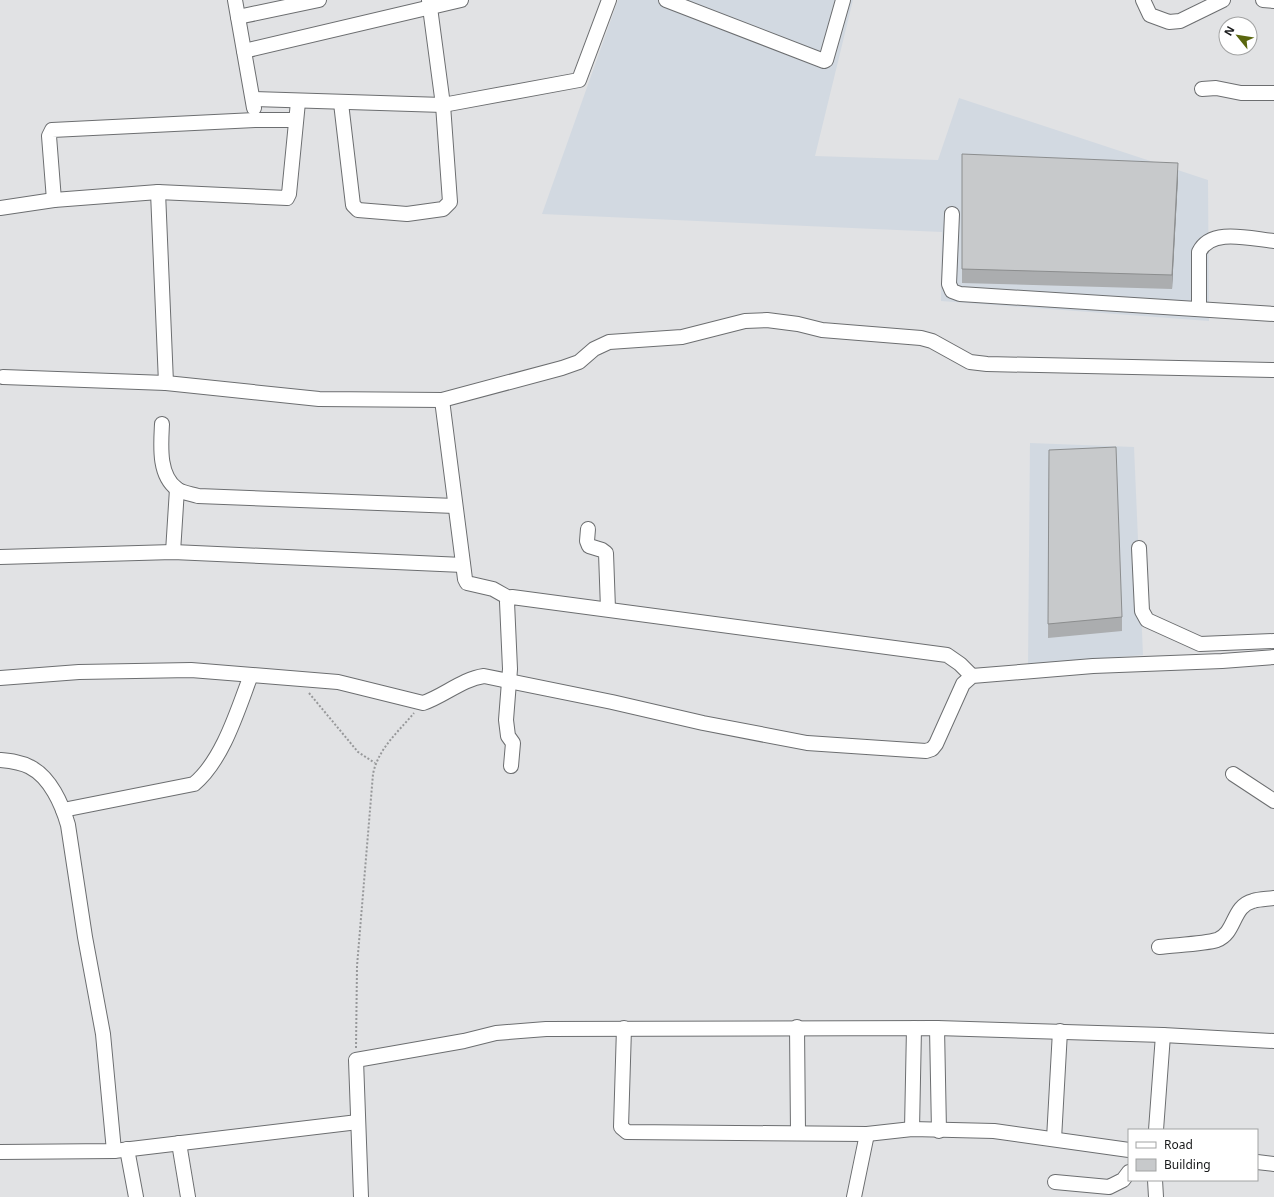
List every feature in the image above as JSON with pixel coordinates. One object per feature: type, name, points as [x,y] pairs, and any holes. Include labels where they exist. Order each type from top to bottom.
[{"type":"street","points":[[235,0],[253,99],[255,120]]},
{"type":"street","points":[[238,17],[319,0]]},
{"type":"street","points":[[244,51],[429,4],[461,0]]},
{"type":"street","points":[[253,99],[298,102],[443,105],[579,80],[609,0]]},
{"type":"street","points":[[666,0],[824,62],[826,60],[843,0]]},
{"type":"street","points":[[1143,0],[1150,15],[1169,22],[1180,22],[1223,0]]},
{"type":"street","points":[[1263,0],[1274,2]]},
{"type":"street","points":[[341,103],[353,205],[358,210],[391,214],[407,214],[443,208],[450,202],[443,105],[429,4]]},
{"type":"street","points":[[1202,89],[1216,88],[1241,93],[1274,93]]},
{"type":"street","points":[[0,208],[54,200],[158,192],[287,198],[289,194],[298,102]]},
{"type":"street","points":[[54,200],[48,136],[52,130],[255,120],[296,120]]},
{"type":"street","points":[[158,192],[166,383]]},
{"type":"street","points":[[952,214],[949,284],[952,291],[956,293],[967,296],[1274,314]]},
{"type":"street","points":[[1199,310],[1198,252],[1203,244],[1215,238],[1229,237],[1274,241]]},
{"type":"street","points":[[3,377],[166,383],[319,399],[442,400],[562,368],[579,362],[594,349],[610,342],[682,337],[745,321],[767,320],[798,324],[822,330],[921,338],[932,341],[970,362],[987,364],[1274,370]]},
{"type":"street","points":[[442,400],[464,580],[467,583],[493,589],[509,598],[517,596],[947,655],[960,664],[972,676]]},
{"type":"street","points":[[162,424],[161,453],[166,475],[177,489],[198,496],[455,506]]},
{"type":"street","points":[[173,552],[177,489]]},
{"type":"street","points":[[588,529],[587,541],[589,546],[602,550],[606,553],[608,609]]},
{"type":"street","points":[[1139,548],[1142,611],[1146,620],[1200,644],[1274,641]]},
{"type":"street","points":[[0,557],[173,552],[462,565]]},
{"type":"street","points":[[509,598],[507,602],[510,669],[508,680],[508,736],[513,743],[511,766]]},
{"type":"street","points":[[0,678],[79,672],[191,670],[338,682],[423,703],[433,700],[474,677],[484,676],[508,680],[703,724],[807,743],[926,751],[932,750],[936,744],[963,684],[972,676],[1093,666],[1222,661],[1274,657]]},
{"type":"street","points":[[63,810],[194,784],[205,775],[231,726],[251,675]]},
{"type":"street","points":[[0,760],[19,762],[39,772],[57,797],[68,825],[85,937],[103,1034],[121,1150],[136,1197]]},
{"type":"street","points":[[1233,774],[1274,801]]},
{"type":"street","points":[[1159,947],[1217,940],[1230,930],[1236,914],[1243,906],[1252,901],[1274,898]]},
{"type":"street","points":[[797,1027],[798,1132]]},
{"type":"street","points":[[624,1028],[621,1127],[623,1131],[627,1132],[798,1132],[867,1134],[912,1129],[939,1131],[994,1131],[1128,1150]]},
{"type":"street","points":[[361,1197],[356,1060],[464,1041],[496,1033],[546,1029],[624,1028],[937,1028],[1163,1035],[1274,1042]]},
{"type":"street","points":[[912,1129],[914,1028]]},
{"type":"street","points":[[937,1028],[939,1131]]},
{"type":"street","points":[[1054,1139],[1060,1031]]},
{"type":"street","points":[[1156,1129],[1163,1035]]},
{"type":"street","points":[[0,1152],[121,1150],[358,1122]]},
{"type":"street","points":[[854,1197],[867,1134]]},
{"type":"street","points":[[179,1143],[188,1197]]},
{"type":"street","points":[[1258,1162],[1274,1164]]},
{"type":"street","points":[[1055,1182],[1109,1187],[1123,1180],[1128,1173]]},
{"type":"street","points":[[1155,1181],[1156,1197]]},
{"type":"path","points":[[307,680],[308,692],[358,752],[375,763]]},
{"type":"path","points":[[356,1060],[357,966],[375,763],[381,752],[423,703]]},
{"type":"shaded area","points":[[618,0],[853,0],[815,156],[938,160],[959,98],[1208,180],[1209,321],[941,301],[942,232],[542,214]]},
{"type":"shaded area","points":[[1030,443],[1134,447],[1143,655],[1028,665]]},
{"type":"building","points":[[962,154],[1178,163],[1172,275],[962,269]]},
{"type":"building","points":[[1116,447],[1122,617],[1048,624],[1049,450]]}]
